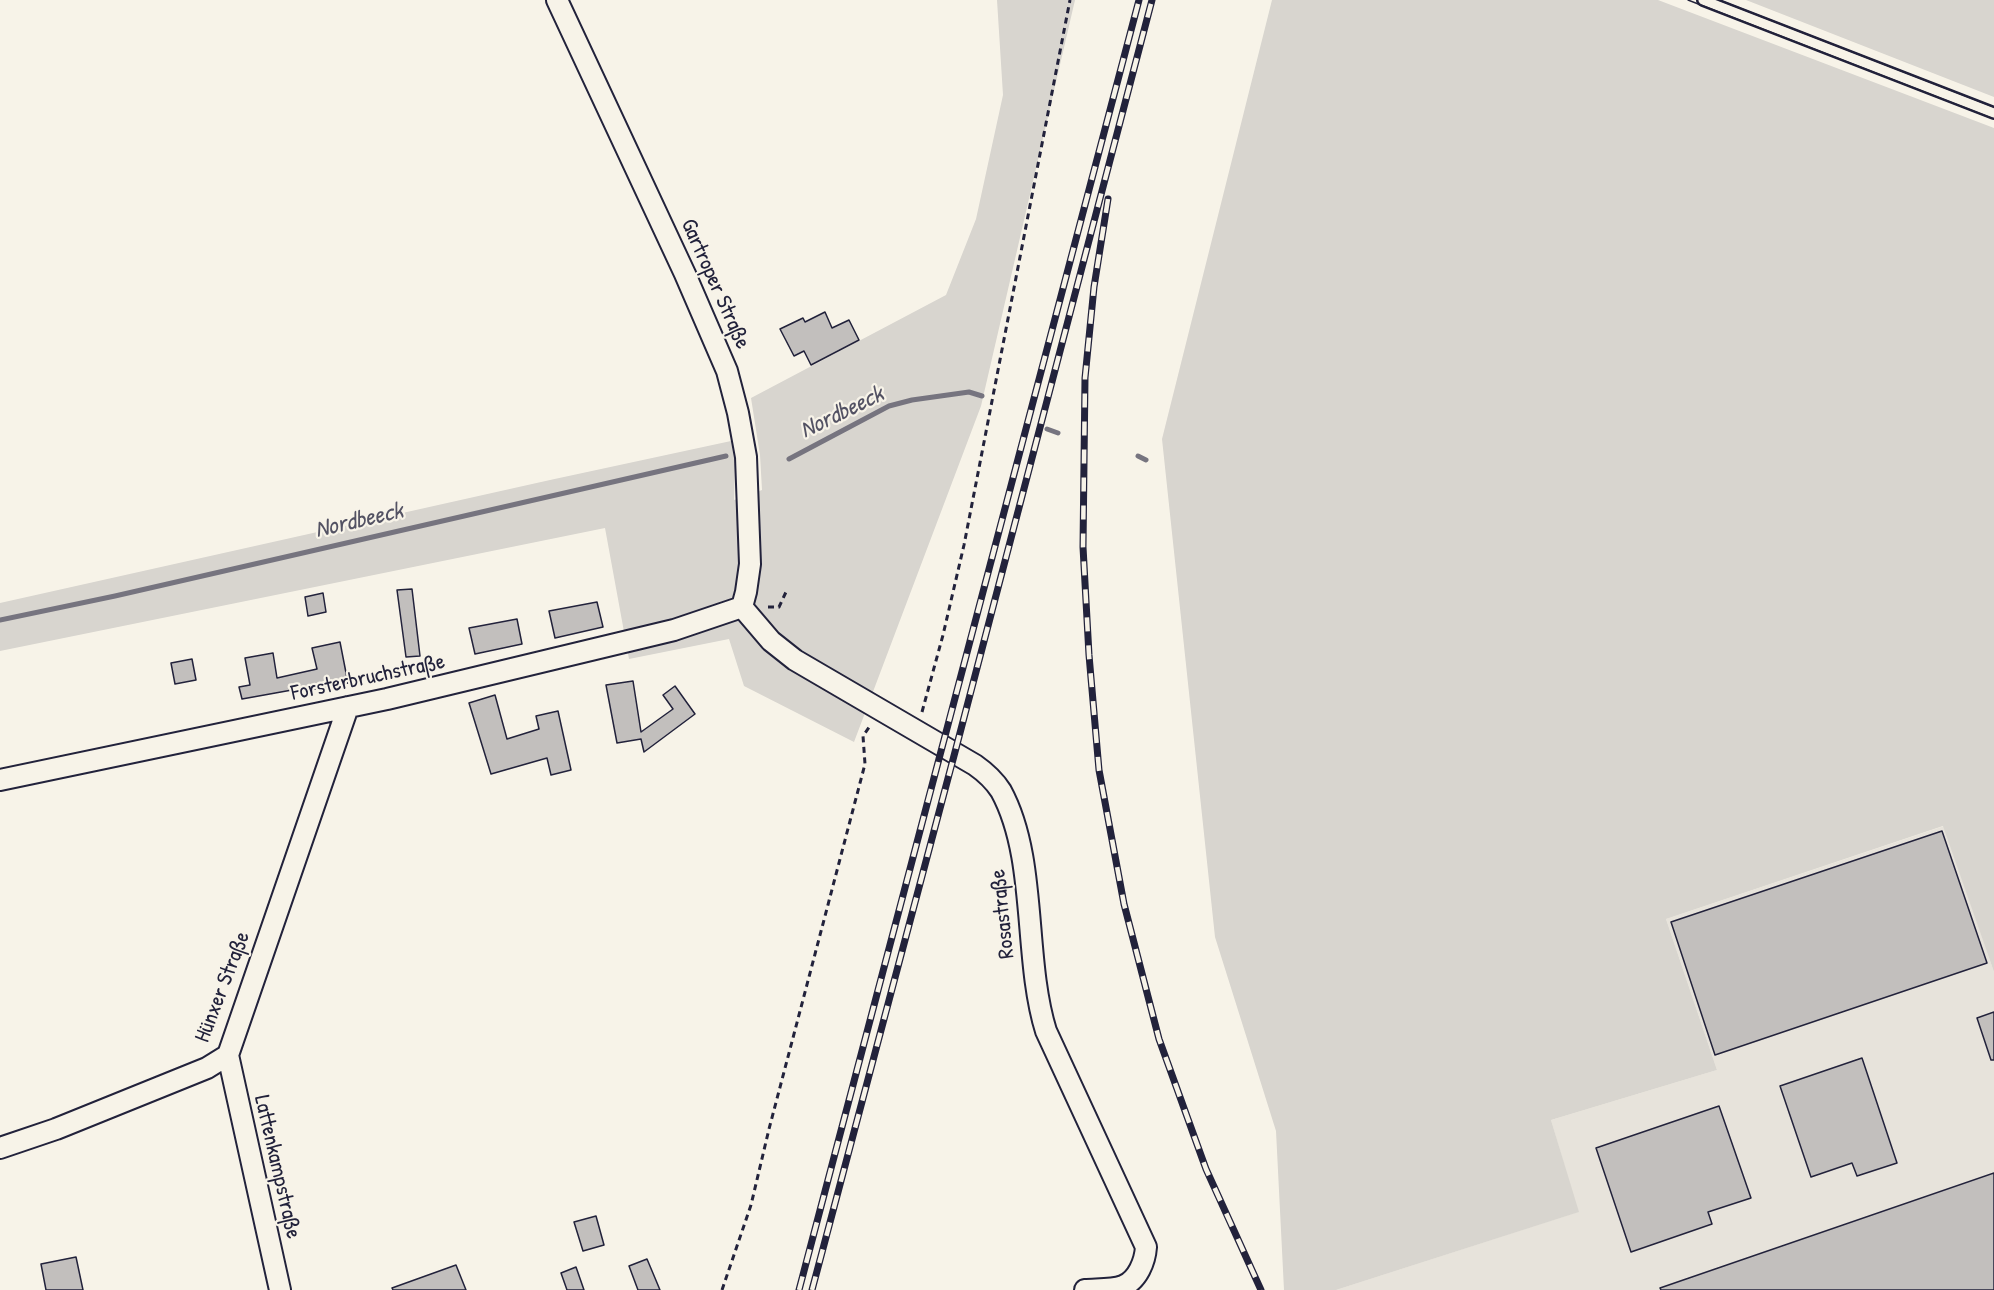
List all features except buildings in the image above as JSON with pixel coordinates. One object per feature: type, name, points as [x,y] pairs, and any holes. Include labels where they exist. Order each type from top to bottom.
[{"type":"street","name":"Gartroper Straße","points":[[557,0],[685,274],[727,371],[746,457],[750,564],[742,607]]},
{"type":"street","name":"Forsterbruchstraße","points":[[0,780],[387,699],[674,630],[742,607]]},
{"type":"street","name":"Rosastraße","points":[[742,607],[754,624],[795,660],[975,765],[993,780],[1001,792],[1016,830],[1019,845],[1040,1014],[1046,1032],[1146,1246],[1145,1257],[1134,1278],[1123,1286],[1085,1290]]},
{"type":"street","name":"Hünxer Straße","points":[[0,1148],[56,1129],[207,1068],[228,1055],[348,707]]},
{"type":"street","name":"Lattenkampstraße","points":[[228,1055],[280,1290]]},
{"type":"lane","points":[[1703,0],[1994,113]]},
{"type":"path","points":[[916,730],[943,635],[964,545],[1070,0]]},
{"type":"path","points":[[742,607],[779,607],[786,592]]},
{"type":"path","points":[[722,1290],[751,1205],[865,764],[863,736],[870,726],[878,726]]},
{"type":"shaded area","points":[[997,0],[1075,0],[981,406],[854,742],[744,686],[729,639],[629,659],[605,528],[0,651],[0,603],[731,441],[735,465],[734,500],[762,490],[760,455],[751,398],[946,295],[976,219],[1003,95]]},
{"type":"shaded area","points":[[1272,0],[1658,0],[1994,128],[1994,972],[1943,826],[1666,919],[1717,1070],[1551,1120],[1579,1212],[1336,1290],[1284,1290],[1276,1131],[1215,937],[1162,439]]},
{"type":"shaded area","points":[[1746,0],[1994,0],[1994,97]]},
{"type":"shaded area","points":[[1944,826],[1994,972],[1994,1290],[1336,1290],[1578,1212],[1551,1120],[1717,1070],[1666,919]]},
{"type":"waterway","name":"Nordbeeck","points":[[789,459],[889,406],[912,400],[969,392],[982,396]]},
{"type":"waterway","name":"Nordbeeck","points":[[1047,429],[1058,433]]},
{"type":"waterway","name":"Nordbeeck","points":[[0,620],[115,596],[726,456]]},
{"type":"waterway","name":"Nordbeeck","points":[[1138,456],[1146,460]]},
{"type":"tram line","points":[[1688,0],[1994,119]]},
{"type":"tram line","points":[[1719,0],[1994,107]]},
{"type":"railway","points":[[799,1290],[1139,0]]},
{"type":"railway","points":[[812,1290],[1152,0]]},
{"type":"railway","points":[[1108,199],[1094,287],[1085,378],[1083,547],[1099,770],[1124,904],[1159,1039],[1206,1169],[1261,1290]]}]
